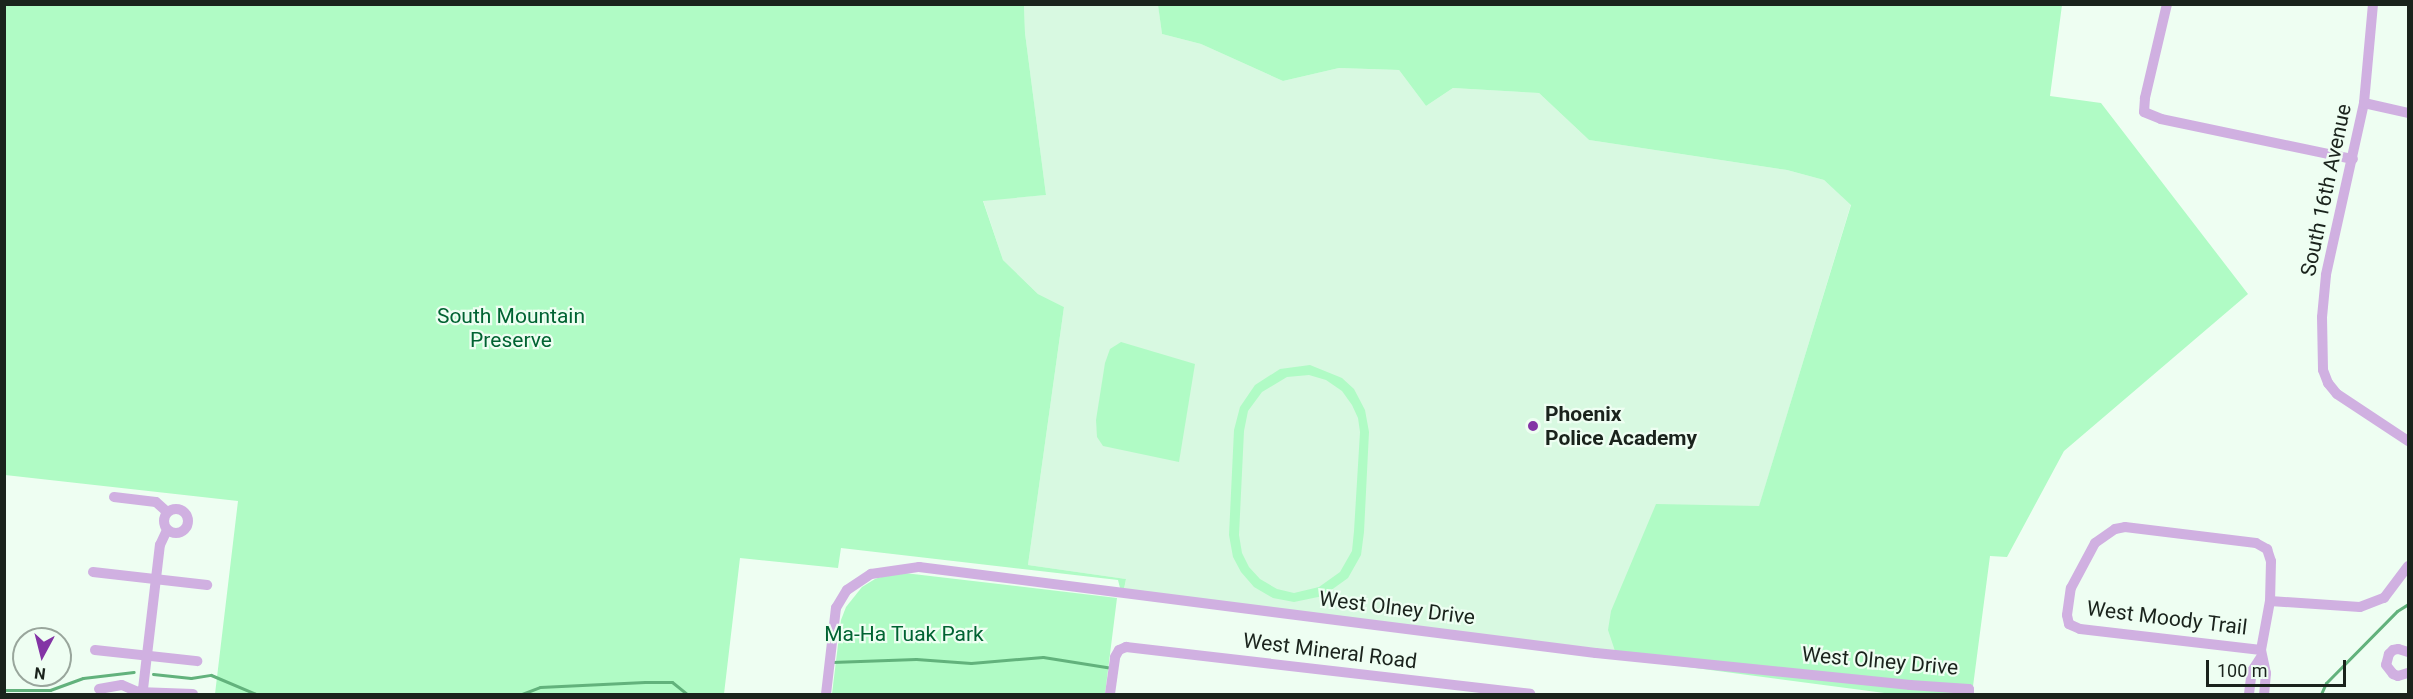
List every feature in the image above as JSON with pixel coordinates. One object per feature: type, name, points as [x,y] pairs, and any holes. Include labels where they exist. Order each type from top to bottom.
[{"type":"street","points":[[2167,4],[2145,98],[2145,112],[2161,120],[2353,159]]},
{"type":"street","name":"South 16th Avenue","points":[[2373,4],[2364,103],[2326,275],[2322,317],[2323,370],[2328,383],[2337,394],[2409,441]]},
{"type":"street","points":[[2364,103],[2409,113]]},
{"type":"street","points":[[114,497],[156,502],[167,512]]},
{"type":"street","points":[[167,512],[181,510],[188,522],[180,533],[167,530]]},
{"type":"street","points":[[142,692],[160,545],[167,530],[163,521],[167,512]]},
{"type":"street","name":"West Moody Trail","points":[[2261,653],[2082,629],[2069,624],[2067,615],[2071,588],[2095,543],[2106,533],[2125,527],[2256,543],[2267,549],[2271,561],[2276,601]]},
{"type":"street","points":[[2249,694],[2252,671],[2261,653],[2276,601],[2360,607],[2384,598],[2409,566]]},
{"type":"street","name":"West Olney Drive","points":[[826,694],[836,608],[847,590],[871,574],[919,567],[1596,653],[1969,692]]},
{"type":"street","points":[[93,572],[207,585]]},
{"type":"street","name":"West Mineral Road","points":[[1110,694],[1115,657],[1119,650],[1126,647],[1530,694]]},
{"type":"street","points":[[95,650],[197,661]]},
{"type":"street","points":[[2409,652],[2393,650],[2386,659],[2389,670],[2393,674],[2409,673]]},
{"type":"street","points":[[2261,653],[2266,673],[2264,694]]},
{"type":"street","points":[[99,688],[122,686],[142,692],[193,694]]},
{"type":"shaded area","points":[[1158,4],[1162,34],[1201,44],[1283,81],[1339,68],[1399,70],[1426,106],[1453,88],[1539,93],[1589,140],[1787,170],[1824,180],[1851,204],[1759,507],[1656,505],[1616,651],[1124,590],[1126,579],[1028,565],[1064,307],[1038,294],[1003,260],[983,200],[1046,195],[1025,33],[1024,5]]},
{"type":"green space","name":"South Mountain Preserve","points":[[4,5],[1024,5],[1025,33],[1046,195],[983,201],[1003,260],[1038,294],[1064,307],[1028,565],[1126,579],[1124,589],[1374,622],[1615,651],[1608,630],[1611,611],[1656,504],[1759,506],[1851,205],[1824,180],[1787,170],[1589,140],[1539,93],[1453,88],[1426,106],[1399,70],[1339,68],[1283,81],[1201,44],[1162,34],[1158,5],[2062,5],[2050,96],[2101,103],[2248,294],[2064,451],[2007,557],[1990,556],[1972,694],[1892,694],[1121,592],[1118,580],[841,548],[838,568],[740,558],[724,694],[215,694],[238,501],[5,475]]},
{"type":"green space","points":[[1121,342],[1195,364],[1179,462],[1103,446],[1097,437],[1096,420],[1105,363],[1110,349]]},
{"type":"green space","points":[[1310,365],[1342,378],[1354,389],[1365,410],[1369,432],[1361,555],[1348,578],[1323,596],[1294,602],[1273,598],[1254,587],[1241,572],[1233,557],[1229,535],[1234,430],[1240,407],[1255,385],[1280,369]],"holes":[[[1309,375],[1326,380],[1342,391],[1358,418],[1360,432],[1352,551],[1340,572],[1319,587],[1294,593],[1277,589],[1260,579],[1249,567],[1242,553],[1239,535],[1244,431],[1248,411],[1262,392],[1287,377]]]},
{"type":"green space","name":"Ma-Ha Tuak Park","points":[[896,572],[1117,598],[1105,694],[832,694],[841,620],[846,607],[862,587],[875,579]]},
{"type":"waterway","points":[[2321,694],[2326,683],[2397,611],[2408,604]]},
{"type":"waterway","points":[[832,662],[916,659],[971,663],[1043,657],[1112,668]]},
{"type":"waterway","points":[[4,690],[50,690],[83,678],[134,672]]},
{"type":"waterway","points":[[153,674],[191,678],[211,675],[256,694]]},
{"type":"waterway","points":[[522,694],[540,687],[645,682],[672,682],[687,694]]},
{"type":"place","name":"Phoenix Police Academy","points":[[1533,426]]}]
